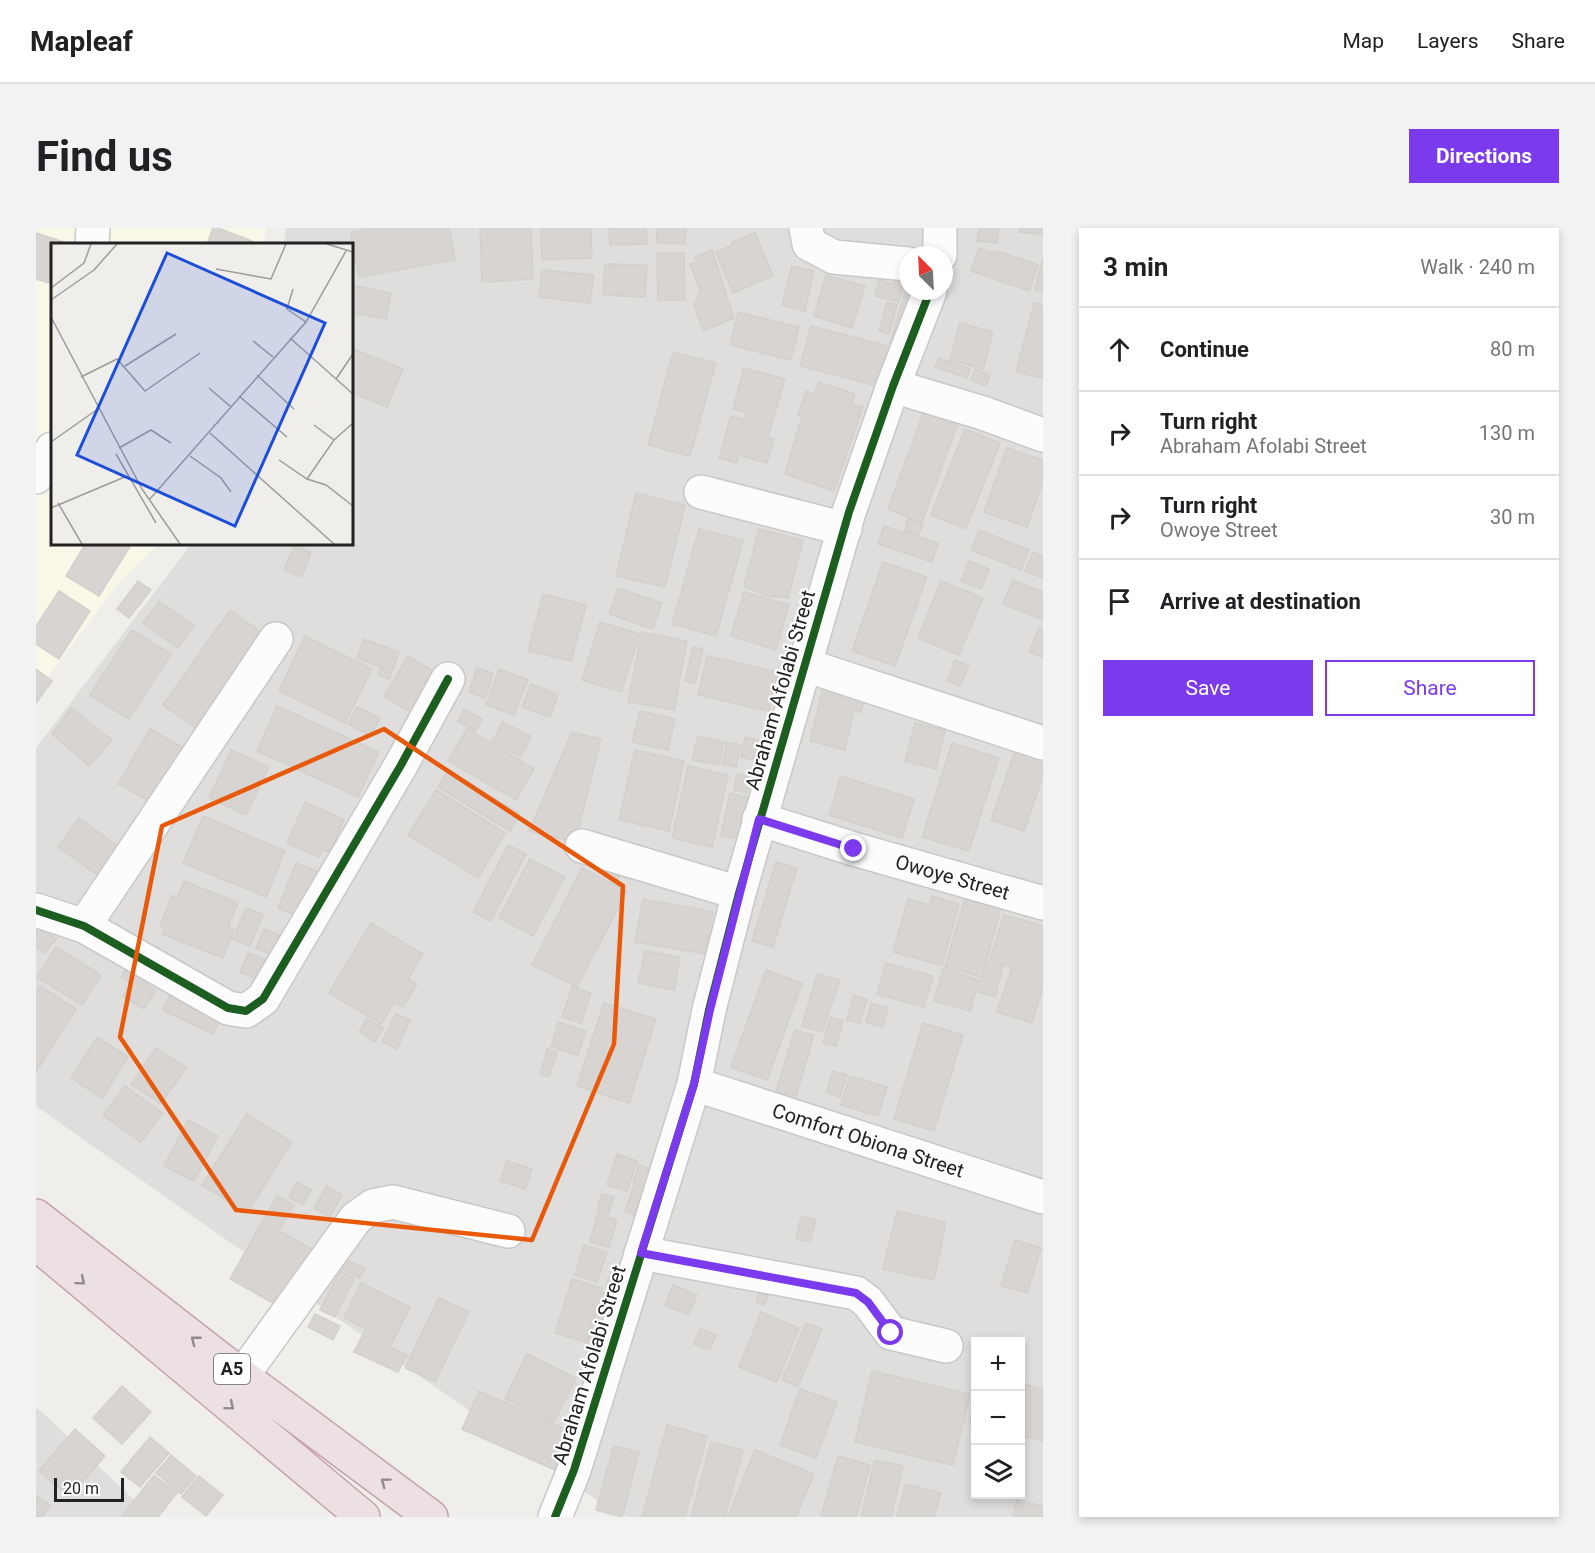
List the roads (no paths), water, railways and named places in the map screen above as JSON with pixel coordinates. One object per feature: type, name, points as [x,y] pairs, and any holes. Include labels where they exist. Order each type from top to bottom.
[{"type":"highway","name":"A5","points":[[36,1216],[242,1376],[432,1517]]},
{"type":"highway","name":"A5","points":[[36,1243],[352,1514]]},
{"type":"street","points":[[92,243],[93,228]]},
{"type":"street","points":[[806,228],[809,244],[834,257],[899,263]]},
{"type":"street","points":[[940,228],[940,246]]},
{"type":"street","name":"Abraham Afolabi Street","points":[[555,1517],[574,1470],[694,1084],[710,1010],[759,819],[849,512],[893,386],[926,300]]},
{"type":"street","points":[[893,386],[983,413],[1043,435]]},
{"type":"street","points":[[36,477],[51,451]]},
{"type":"street","points":[[701,492],[845,529]]},
{"type":"street","points":[[84,926],[276,639]]},
{"type":"street","points":[[805,665],[1043,743]]},
{"type":"street","points":[[36,910],[84,926],[228,1008],[246,1011],[263,999],[401,765],[448,679]]},
{"type":"street","name":"Owoye Street","points":[[759,819],[854,849],[1043,903]]},
{"type":"street","points":[[582,846],[739,893]]},
{"type":"street","name":"Comfort Obiona Street","points":[[694,1084],[1043,1197]]},
{"type":"street","points":[[242,1376],[356,1218],[373,1206],[393,1202],[508,1231]]},
{"type":"street","points":[[641,1253],[856,1293],[868,1302],[891,1333],[946,1346]]}]
